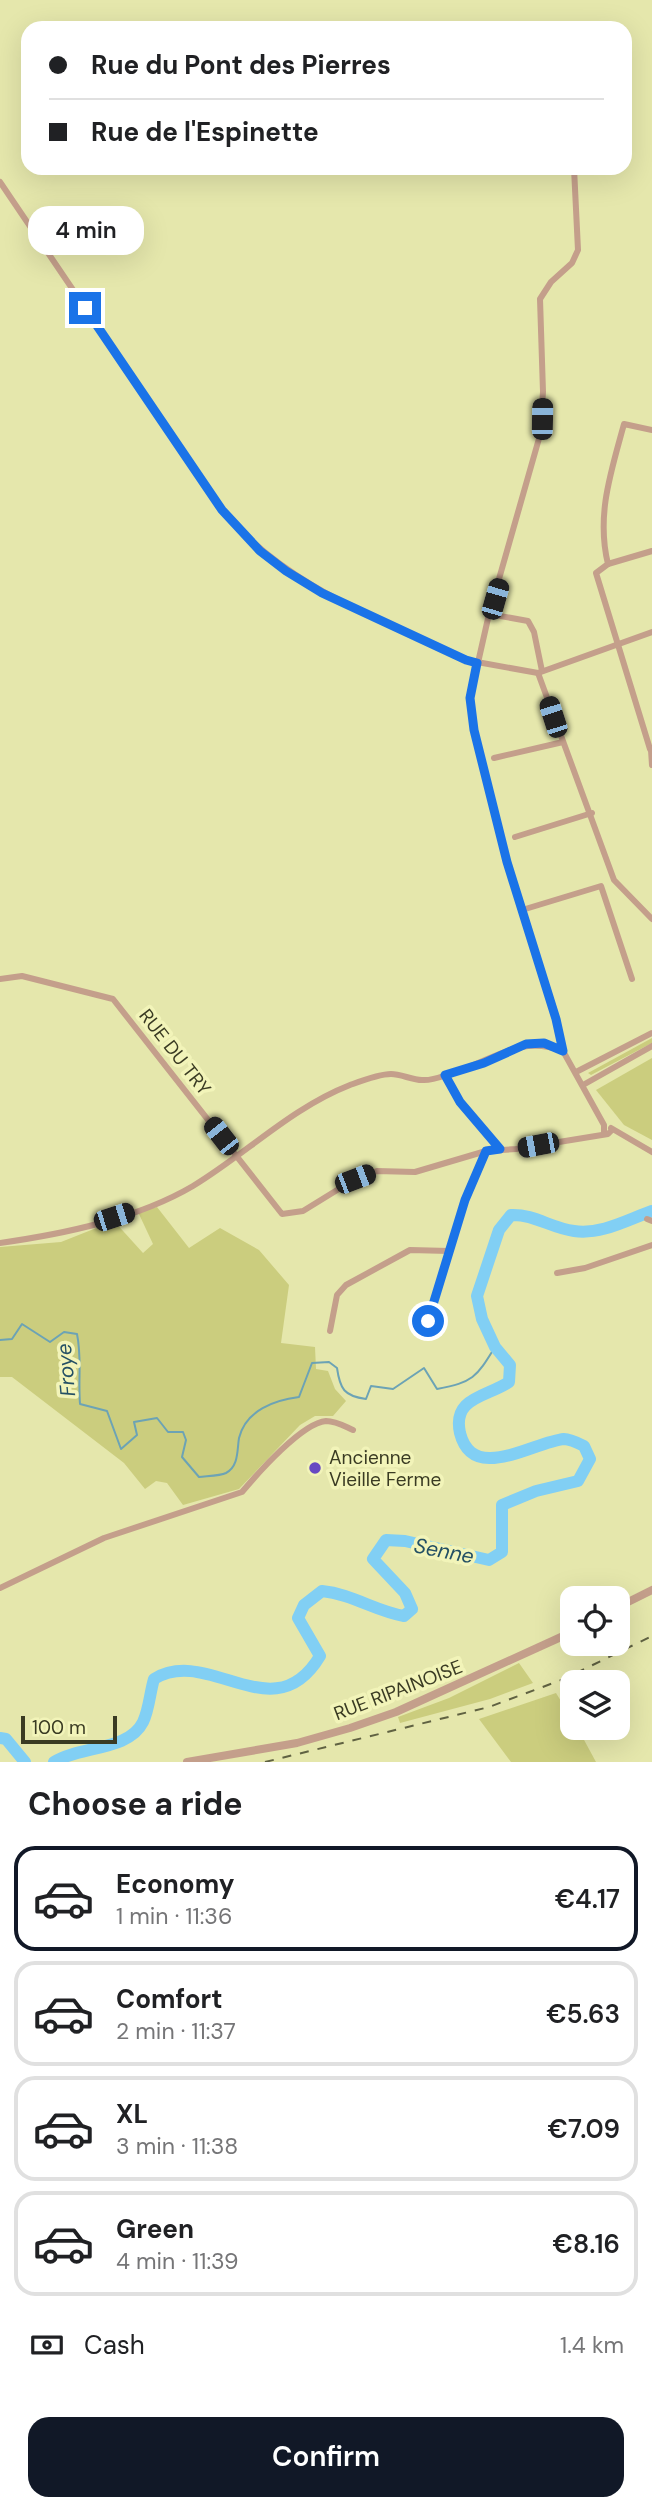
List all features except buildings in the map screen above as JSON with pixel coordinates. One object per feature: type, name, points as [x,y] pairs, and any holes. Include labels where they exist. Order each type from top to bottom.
[{"type":"street","points":[[573,175],[578,250],[572,263],[551,282],[540,299],[540,435],[489,614],[470,698],[471,716],[501,841],[560,1033],[563,1051],[604,1129],[610,1125],[612,1130],[652,1152]]},
{"type":"street","points":[[0,182],[239,531],[302,582],[477,663],[540,672],[652,632]]},
{"type":"street","points":[[608,564],[603,545],[602,511],[624,424],[652,430]]},
{"type":"street","points":[[652,551],[599,568],[596,580],[651,750],[652,765]]},
{"type":"street","points":[[489,614],[528,621],[534,632],[540,672],[614,880],[652,919]]},
{"type":"street","points":[[494,758],[563,742]]},
{"type":"street","points":[[515,837],[592,813]]},
{"type":"street","points":[[522,910],[601,886],[632,979]]},
{"type":"street","name":"RUE DU TRY","points":[[0,979],[22,976],[113,999],[282,1214],[303,1211],[355,1179],[377,1171],[415,1172],[486,1151],[516,1149],[604,1129]]},
{"type":"street","points":[[544,1043],[560,1033]]},
{"type":"street","points":[[576,1072],[652,1033]]},
{"type":"street","points":[[0,1243],[64,1234],[164,1200],[193,1186],[299,1111],[349,1085],[391,1074],[422,1080],[445,1075],[484,1063],[526,1044],[544,1043],[563,1051]]},
{"type":"street","points":[[583,1085],[652,1046]]},
{"type":"street","points":[[445,1075],[460,1102],[500,1149]]},
{"type":"street","points":[[413,1328],[428,1321],[465,1200],[486,1151]]},
{"type":"street","points":[[557,1273],[585,1268],[652,1245]]},
{"type":"street","points":[[330,1331],[337,1295],[346,1285],[410,1250],[449,1251]]},
{"type":"street","points":[[0,1588],[104,1538],[242,1492],[257,1473],[317,1423],[335,1422],[353,1430]]},
{"type":"street","points":[[630,1601],[652,1590]]},
{"type":"street","name":"RUE RIPAINOISE","points":[[187,1762],[216,1760],[297,1743],[396,1713],[560,1638]]},
{"type":"green space","points":[[652,1038],[652,1043],[591,1075],[588,1073]]},
{"type":"green space","points":[[652,1058],[652,1140],[624,1125],[596,1090]]},
{"type":"green space","points":[[157,1207],[189,1248],[220,1228],[259,1250],[289,1285],[281,1343],[315,1347],[316,1369],[328,1371],[335,1389],[346,1401],[333,1416],[315,1416],[300,1425],[239,1489],[183,1505],[167,1483],[156,1481],[145,1489],[124,1463],[12,1377],[0,1377],[0,1247],[61,1242],[114,1221],[143,1253],[153,1244],[138,1212]]},
{"type":"green space","points":[[519,1663],[533,1683],[490,1699],[400,1723],[398,1717],[449,1698]]},
{"type":"green space","points":[[556,1693],[560,1700],[560,1740],[584,1740],[596,1762],[511,1762],[479,1719]]},
{"type":"waterway","name":"Senne","points":[[54,1762],[127,1738],[143,1722],[154,1679],[175,1671],[197,1672],[262,1688],[282,1687],[302,1678],[320,1656],[298,1618],[304,1605],[322,1591],[343,1595],[404,1616],[412,1609],[405,1593],[373,1559],[386,1540],[405,1541],[489,1560],[502,1552],[502,1505],[536,1491],[578,1481],[590,1459],[584,1446],[564,1439],[505,1456],[477,1456],[467,1448],[460,1433],[459,1421],[466,1405],[509,1382],[510,1365],[495,1347],[482,1319],[477,1296],[499,1230],[511,1215],[584,1232],[614,1226],[652,1211]]},
{"type":"waterway","name":"Froye","points":[[0,1340],[12,1339],[22,1324],[50,1342],[64,1332],[77,1334],[80,1404],[107,1411],[121,1449],[137,1435],[134,1422],[157,1418],[168,1432],[183,1432],[186,1440],[182,1457],[199,1477],[220,1475],[230,1470],[237,1457],[239,1438],[248,1420],[271,1404],[299,1397],[312,1363],[329,1362],[337,1368],[344,1390],[353,1396],[366,1399],[371,1386],[393,1389],[424,1368],[437,1389],[459,1384],[478,1372],[495,1347]]},
{"type":"waterway","name":"Senne","points":[[0,1738],[6,1739],[25,1762]]},
{"type":"railway","points":[[265,1762],[489,1707],[564,1679],[652,1636]]},
{"type":"place","name":"Ancienne Vieille Ferme","points":[[315,1468]]},
{"type":"route","points":[[85,308],[222,510],[260,551],[302,582],[322,593],[477,663],[470,698],[474,730],[507,862],[556,1019],[563,1051],[544,1043],[526,1044],[484,1063],[445,1075],[460,1102],[500,1149],[486,1151],[478,1175],[465,1200],[428,1321]]}]
